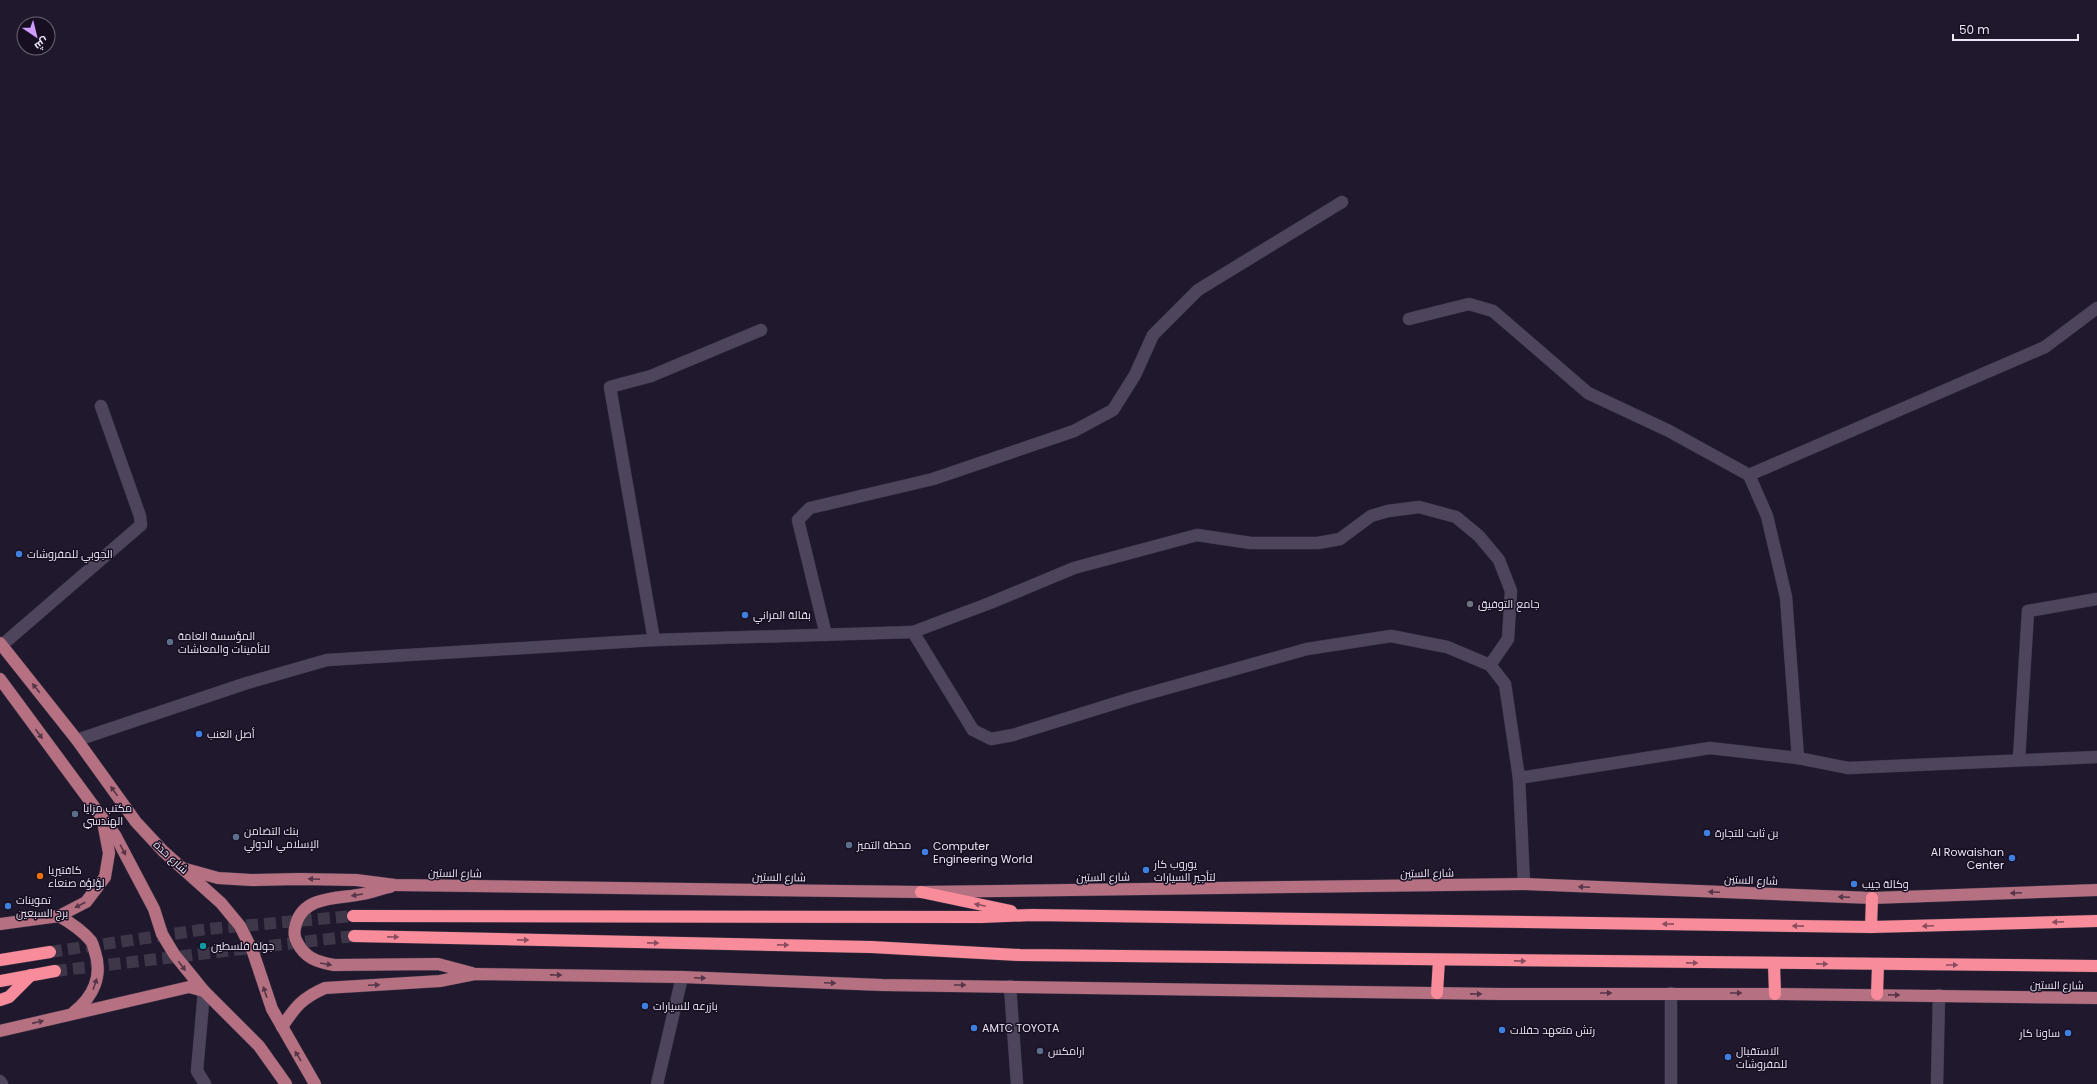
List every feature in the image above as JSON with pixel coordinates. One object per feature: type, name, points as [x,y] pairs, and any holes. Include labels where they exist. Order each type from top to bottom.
[{"type":"highway","points":[[921,892],[1032,914]]},
{"type":"highway","points":[[1871,928],[1872,898]]},
{"type":"highway","points":[[353,916],[981,917],[1032,914],[1871,928],[2097,921]]},
{"type":"highway","name":"شارع الستين","points":[[354,936],[870,948],[1020,955],[1774,964],[2097,966]]},
{"type":"highway","points":[[0,960],[50,952]]},
{"type":"highway","points":[[0,953],[18,957]]},
{"type":"highway","points":[[1437,993],[1439,960]]},
{"type":"highway","points":[[1774,964],[1774,994]]},
{"type":"highway","points":[[1877,994],[1878,965]]},
{"type":"highway","points":[[0,981],[56,971]]},
{"type":"highway","points":[[0,1000],[9,997],[32,975]]},
{"type":"main road","name":"شارع حدة","points":[[1,644],[77,740],[136,822],[163,851],[220,903],[240,926],[253,952],[272,1010],[315,1084]]},
{"type":"main road","points":[[0,679],[103,821],[115,835],[174,954],[204,991],[259,1046],[286,1084]]},
{"type":"main road","points":[[0,924],[59,916],[86,902],[105,877],[109,853],[103,821]]},
{"type":"main road","name":"شارع الستين","points":[[182,868],[218,878],[251,880],[356,880],[395,885],[921,892],[1524,884],[1872,898],[2097,890]]},
{"type":"main road","points":[[395,885],[363,894],[316,902],[305,908],[298,917],[294,929],[295,939],[300,949],[318,962],[334,965],[438,964],[475,974]]},
{"type":"main road","points":[[59,916],[76,927],[92,942],[99,963],[96,985],[85,1004],[72,1014]]},
{"type":"main road","name":"شارع الستين","points":[[282,1027],[295,1006],[309,995],[325,988],[440,981],[475,974],[682,977],[882,985],[1437,993],[1877,994],[2097,998]]},
{"type":"main road","points":[[0,1031],[189,987],[204,991]]},
{"type":"street","points":[[826,635],[798,520],[804,513],[810,508],[933,479],[1074,431],[1113,410],[1135,375],[1153,336],[1198,290],[1342,202]]},
{"type":"street","points":[[1409,319],[1469,304],[1493,311],[1588,393],[1669,431],[1749,475],[1767,516],[1786,597],[1798,758]]},
{"type":"street","points":[[1749,475],[2045,346],[2097,308]]},
{"type":"street","points":[[654,640],[610,387],[651,376],[761,330]]},
{"type":"street","points":[[1,644],[141,525],[140,516],[101,406]]},
{"type":"street","points":[[77,740],[247,683],[327,660],[654,640],[913,632],[990,603],[1074,568],[1197,535],[1251,543],[1318,543],[1340,539],[1371,516],[1388,511],[1419,507],[1456,517],[1479,536],[1499,560],[1511,590],[1508,639],[1490,665]]},
{"type":"street","points":[[2019,759],[2028,611],[2097,599]]},
{"type":"street","points":[[913,632],[973,730],[990,739],[1013,735],[1132,698],[1307,649],[1391,636],[1447,647],[1490,665],[1505,684],[1519,778],[1524,884]]},
{"type":"street","points":[[1519,778],[1710,748],[1798,758],[1848,768],[2019,759],[2097,757]]},
{"type":"street","points":[[657,1084],[682,977]]},
{"type":"street","points":[[1010,986],[1017,1084]]},
{"type":"street","points":[[204,991],[197,1071],[205,1084]]},
{"type":"street","points":[[1670,993],[1671,1084]]},
{"type":"street","points":[[1937,1084],[1939,995]]},
{"type":"tunnel","points":[[50,952],[207,929],[353,916]]},
{"type":"tunnel","points":[[55,971],[354,936]]},
{"type":"place","name":"الجوبي للمفروشات","points":[[19,554]]},
{"type":"place","name":"جامع التوفيق","points":[[1470,604]]},
{"type":"place","name":"بقالة المراني","points":[[745,615]]},
{"type":"place","name":"المؤسسة العامة للتأمينات والمعاشات","points":[[170,642]]},
{"type":"place","name":"أصل العنب","points":[[199,734]]},
{"type":"place","name":"مكتب مزايا الهندسي","points":[[75,814]]},
{"type":"place","name":"بن ثابت للتجارة","points":[[1707,833]]},
{"type":"place","name":"بنك التضامن الإسلامي الدولي","points":[[236,837]]},
{"type":"place","name":"محطة التميز","points":[[849,845]]},
{"type":"place","name":"Computer Engineering World","points":[[925,852]]},
{"type":"place","name":"Al Rowaishan Center","points":[[2012,858]]},
{"type":"place","name":"يوروب كار لتأجير السيارات","points":[[1146,870]]},
{"type":"place","name":"كافتيريا لؤلؤة صنعاء","points":[[40,876]]},
{"type":"place","name":"وكالة جيب","points":[[1854,884]]},
{"type":"place","name":"تموينات برج السبعين","points":[[8,906]]},
{"type":"place","name":"جولة فلسطين","points":[[203,946]]},
{"type":"place","name":"بازرعه للسيارات","points":[[645,1006]]},
{"type":"place","name":"AMTC TOYOTA","points":[[974,1028]]},
{"type":"place","name":"رتش متعهد حفلات","points":[[1502,1030]]},
{"type":"place","name":"ساونا كار","points":[[2068,1033]]},
{"type":"place","name":"ارامكس","points":[[1040,1051]]},
{"type":"place","name":"الاستقبال للمفروشات","points":[[1728,1057]]}]
